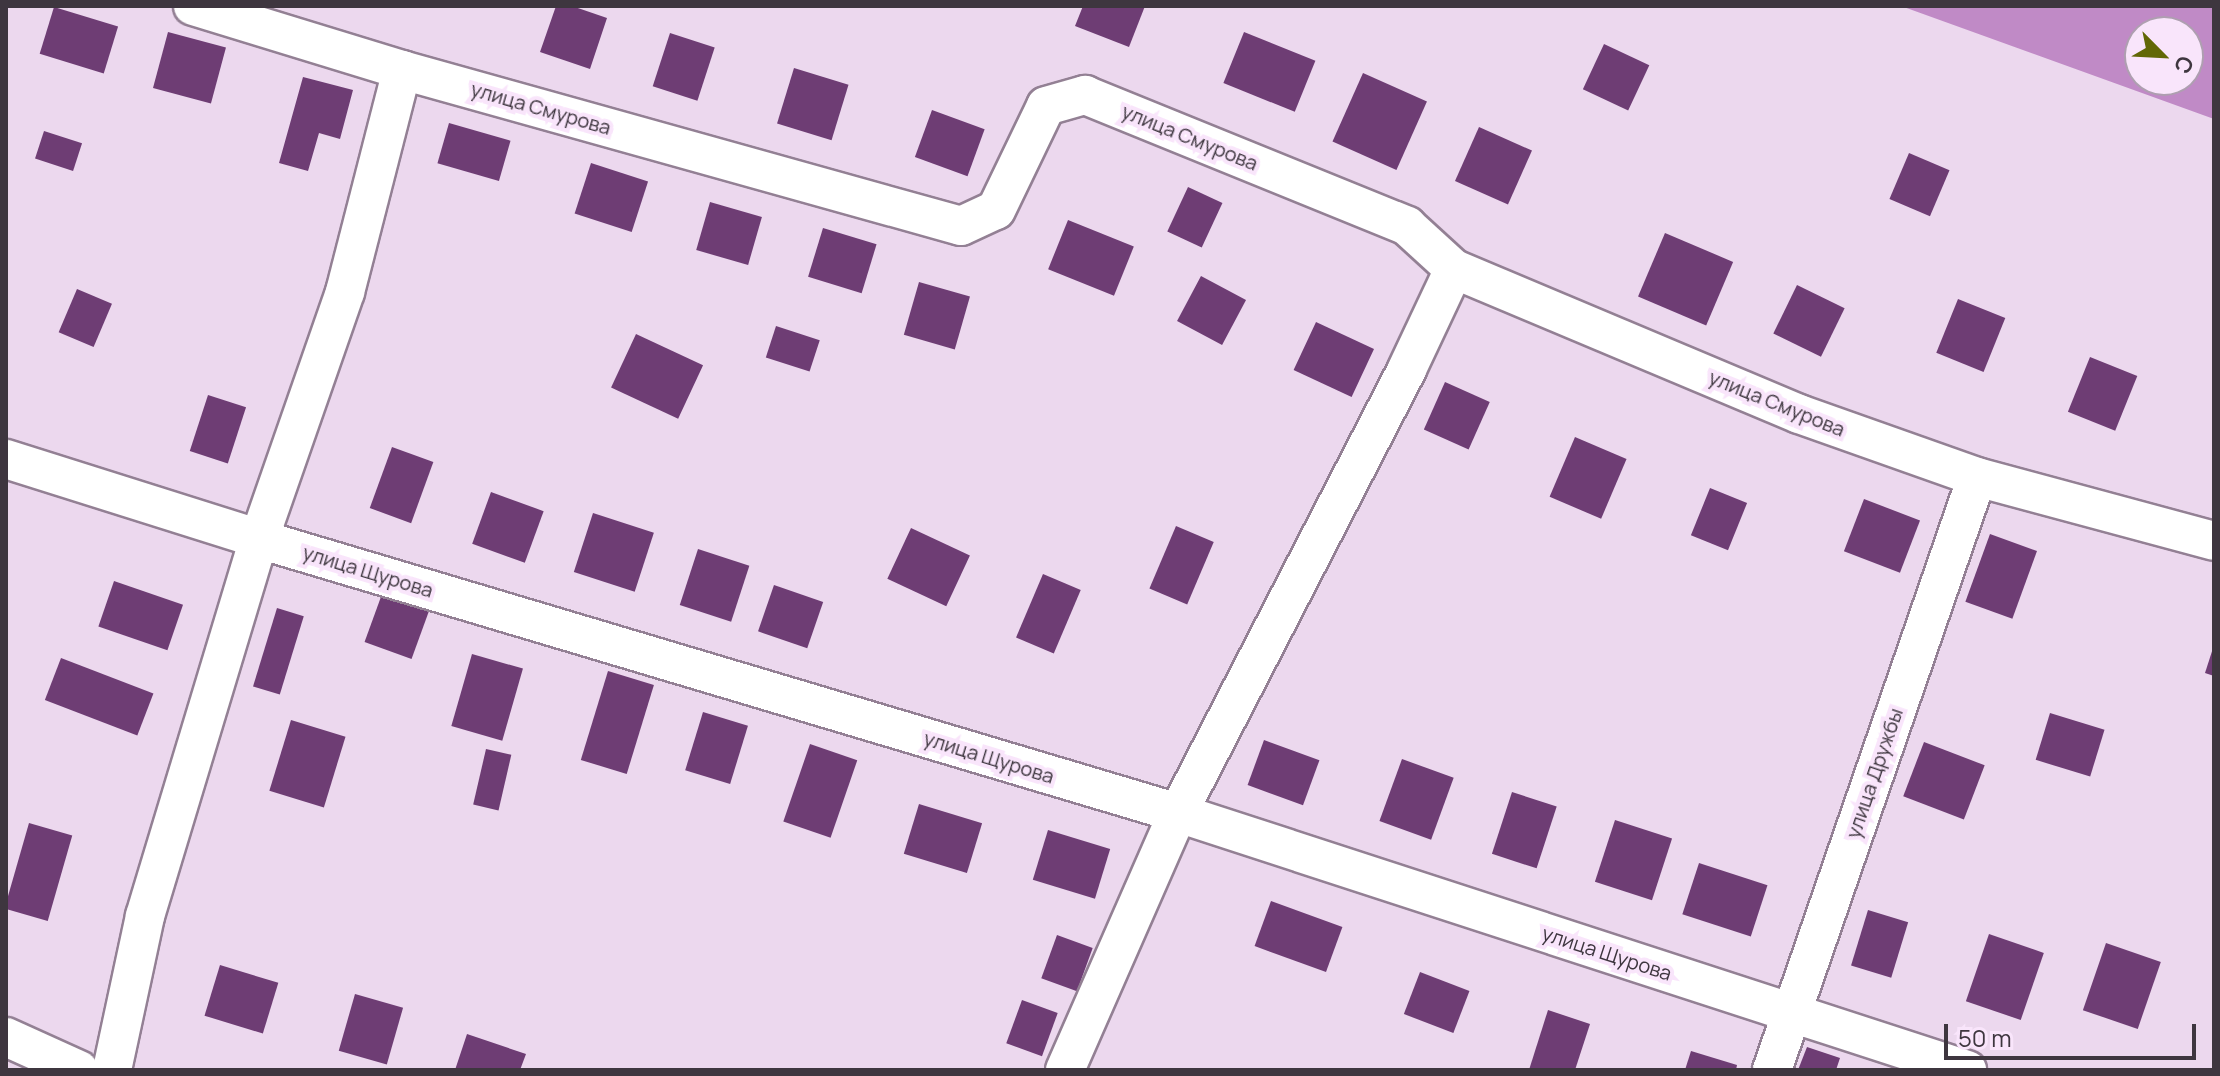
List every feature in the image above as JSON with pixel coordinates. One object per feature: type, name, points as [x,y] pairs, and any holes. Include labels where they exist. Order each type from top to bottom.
[{"type":"street","name":"улица Смурова","points":[[193,6],[402,70],[961,226],[996,210],[1046,106],[1085,95],[1407,226],[1454,269],[1799,414],[1977,477],[2214,541]]},
{"type":"street","points":[[112,1070],[145,916],[259,539],[345,292],[402,70]]},
{"type":"street","points":[[1065,1070],[1178,813],[1407,369],[1454,269]]},
{"type":"street","name":"улица Щурова","points":[[6,459],[259,539],[1178,813],[1967,1070]]},
{"type":"street","name":"улица Дружбы","points":[[1772,1070],[1977,477]]},
{"type":"street","points":[[6,1037],[79,1070]]},
{"type":"shaded area","points":[[1901,6],[2214,6],[2214,119],[2150,96],[2204,96],[2204,16],[2124,16],[2124,87]]},
{"type":"building","points":[[556,6],[572,6],[607,18],[590,69],[540,52]]},
{"type":"building","points":[[1083,6],[1145,6],[1129,47],[1075,26]]},
{"type":"building","points":[[54,7],[118,27],[104,73],[40,54]]},
{"type":"building","points":[[168,32],[226,48],[211,104],[153,88]]},
{"type":"building","points":[[1244,32],[1315,61],[1295,112],[1223,83]]},
{"type":"building","points":[[670,33],[715,48],[697,101],[653,86]]},
{"type":"building","points":[[1604,44],[1649,65],[1628,110],[1583,89]]},
{"type":"building","points":[[794,68],[849,85],[832,140],[777,123]]},
{"type":"building","points":[[1363,73],[1427,101],[1396,170],[1332,142]]},
{"type":"building","points":[[303,77],[353,90],[340,139],[319,133],[308,171],[279,163]]},
{"type":"building","points":[[932,110],[985,129],[968,176],[915,157]]},
{"type":"building","points":[[449,123],[511,141],[499,181],[437,163]]},
{"type":"building","points":[[1479,127],[1532,151],[1508,204],[1455,181]]},
{"type":"building","points":[[44,131],[82,143],[73,171],[35,159]]},
{"type":"building","points":[[1909,153],[1950,170],[1930,216],[1889,199]]},
{"type":"building","points":[[591,163],[648,182],[632,232],[575,213]]},
{"type":"building","points":[[1188,187],[1222,203],[1202,247],[1167,231]]},
{"type":"building","points":[[710,202],[762,217],[748,265],[696,250]]},
{"type":"building","points":[[1068,220],[1134,247],[1114,296],[1048,269]]},
{"type":"building","points":[[823,228],[877,244],[862,293],[808,277]]},
{"type":"building","points":[[1665,233],[1733,262],[1706,325],[1638,297]]},
{"type":"building","points":[[1201,276],[1246,300],[1222,345],[1177,321]]},
{"type":"building","points":[[919,282],[970,297],[955,349],[904,335]]},
{"type":"building","points":[[1797,285],[1845,308],[1821,357],[1773,334]]},
{"type":"building","points":[[77,289],[112,304],[94,347],[59,332]]},
{"type":"building","points":[[1958,299],[2005,318],[1984,372],[1936,353]]},
{"type":"building","points":[[1316,322],[1374,349],[1352,397],[1294,370]]},
{"type":"building","points":[[776,326],[820,340],[810,372],[766,357]]},
{"type":"building","points":[[636,334],[703,365],[678,419],[611,387]]},
{"type":"building","points":[[2090,357],[2137,376],[2115,431],[2068,412]]},
{"type":"building","points":[[1445,382],[1490,402],[1469,449],[1424,430]]},
{"type":"building","points":[[208,395],[246,407],[228,463],[190,451]]},
{"type":"building","points":[[1575,437],[1627,459],[1601,519],[1550,497]]},
{"type":"building","points":[[392,447],[433,462],[411,523],[370,508]]},
{"type":"building","points":[[1710,488],[1747,503],[1728,550],[1691,535]]},
{"type":"building","points":[[491,492],[544,511],[525,563],[472,544]]},
{"type":"building","points":[[1864,499],[1920,521],[1900,573],[1844,551]]},
{"type":"building","points":[[593,513],[654,533],[635,592],[574,572]]},
{"type":"building","points":[[1176,526],[1214,542],[1187,605],[1149,589]]},
{"type":"building","points":[[911,528],[970,555],[946,606],[887,579]]},
{"type":"building","points":[[1990,534],[2037,551],[2012,619],[1965,602]]},
{"type":"building","points":[[698,549],[749,566],[731,622],[680,605]]},
{"type":"building","points":[[1043,574],[1081,590],[1054,654],[1016,638]]},
{"type":"building","points":[[114,581],[183,605],[167,650],[98,626]]},
{"type":"building","points":[[774,585],[823,602],[807,648],[758,631]]},
{"type":"building","points":[[382,594],[429,611],[412,659],[365,642]]},
{"type":"building","points":[[277,608],[304,616],[280,695],[253,686]]},
{"type":"building","points":[[2214,645],[2214,676],[2205,673]]},
{"type":"building","points":[[472,654],[523,669],[502,741],[451,726]]},
{"type":"building","points":[[61,658],[153,693],[137,735],[45,700]]},
{"type":"building","points":[[608,671],[654,685],[627,774],[581,760]]},
{"type":"building","points":[[703,712],[748,726],[730,784],[685,770]]},
{"type":"building","points":[[2050,713],[2105,730],[2090,777],[2036,760]]},
{"type":"building","points":[[291,720],[346,737],[324,807],[269,791]]},
{"type":"building","points":[[1264,740],[1319,760],[1303,805],[1248,785]]},
{"type":"building","points":[[1924,742],[1985,765],[1964,819],[1903,796]]},
{"type":"building","points":[[810,744],[857,760],[831,838],[783,822]]},
{"type":"building","points":[[486,749],[511,755],[499,810],[473,805]]},
{"type":"building","points":[[1402,759],[1454,778],[1431,840],[1379,821]]},
{"type":"building","points":[[1512,792],[1557,807],[1537,868],[1492,854]]},
{"type":"building","points":[[919,804],[982,823],[967,873],[904,854]]},
{"type":"building","points":[[1615,820],[1672,839],[1652,900],[1595,882]]},
{"type":"building","points":[[29,823],[72,835],[48,921],[6,909]]},
{"type":"building","points":[[1048,830],[1110,849],[1095,899],[1033,880]]},
{"type":"building","points":[[1699,863],[1767,885],[1751,937],[1682,914]]},
{"type":"building","points":[[1271,901],[1342,927],[1326,972],[1255,946]]},
{"type":"building","points":[[1868,910],[1908,922],[1891,978],[1851,965]]},
{"type":"building","points":[[1989,934],[2044,953],[2021,1020],[1966,1001]]},
{"type":"building","points":[[1057,935],[1093,948],[1077,991],[1041,978]]},
{"type":"building","points":[[2106,943],[2161,962],[2138,1029],[2083,1010]]},
{"type":"building","points":[[220,965],[278,983],[263,1034],[205,1016]]},
{"type":"building","points":[[1420,972],[1469,991],[1453,1033],[1404,1014]]},
{"type":"building","points":[[355,994],[403,1008],[387,1064],[339,1051]]},
{"type":"building","points":[[1022,1000],[1058,1013],[1042,1056],[1006,1043]]},
{"type":"building","points":[[1548,1010],[1590,1024],[1575,1070],[1529,1070]]},
{"type":"building","points":[[467,1034],[526,1054],[520,1070],[455,1070]]},
{"type":"building","points":[[1807,1047],[1840,1058],[1836,1070],[1798,1070]]},
{"type":"building","points":[[1691,1051],[1737,1065],[1736,1070],[1685,1070]]}]
